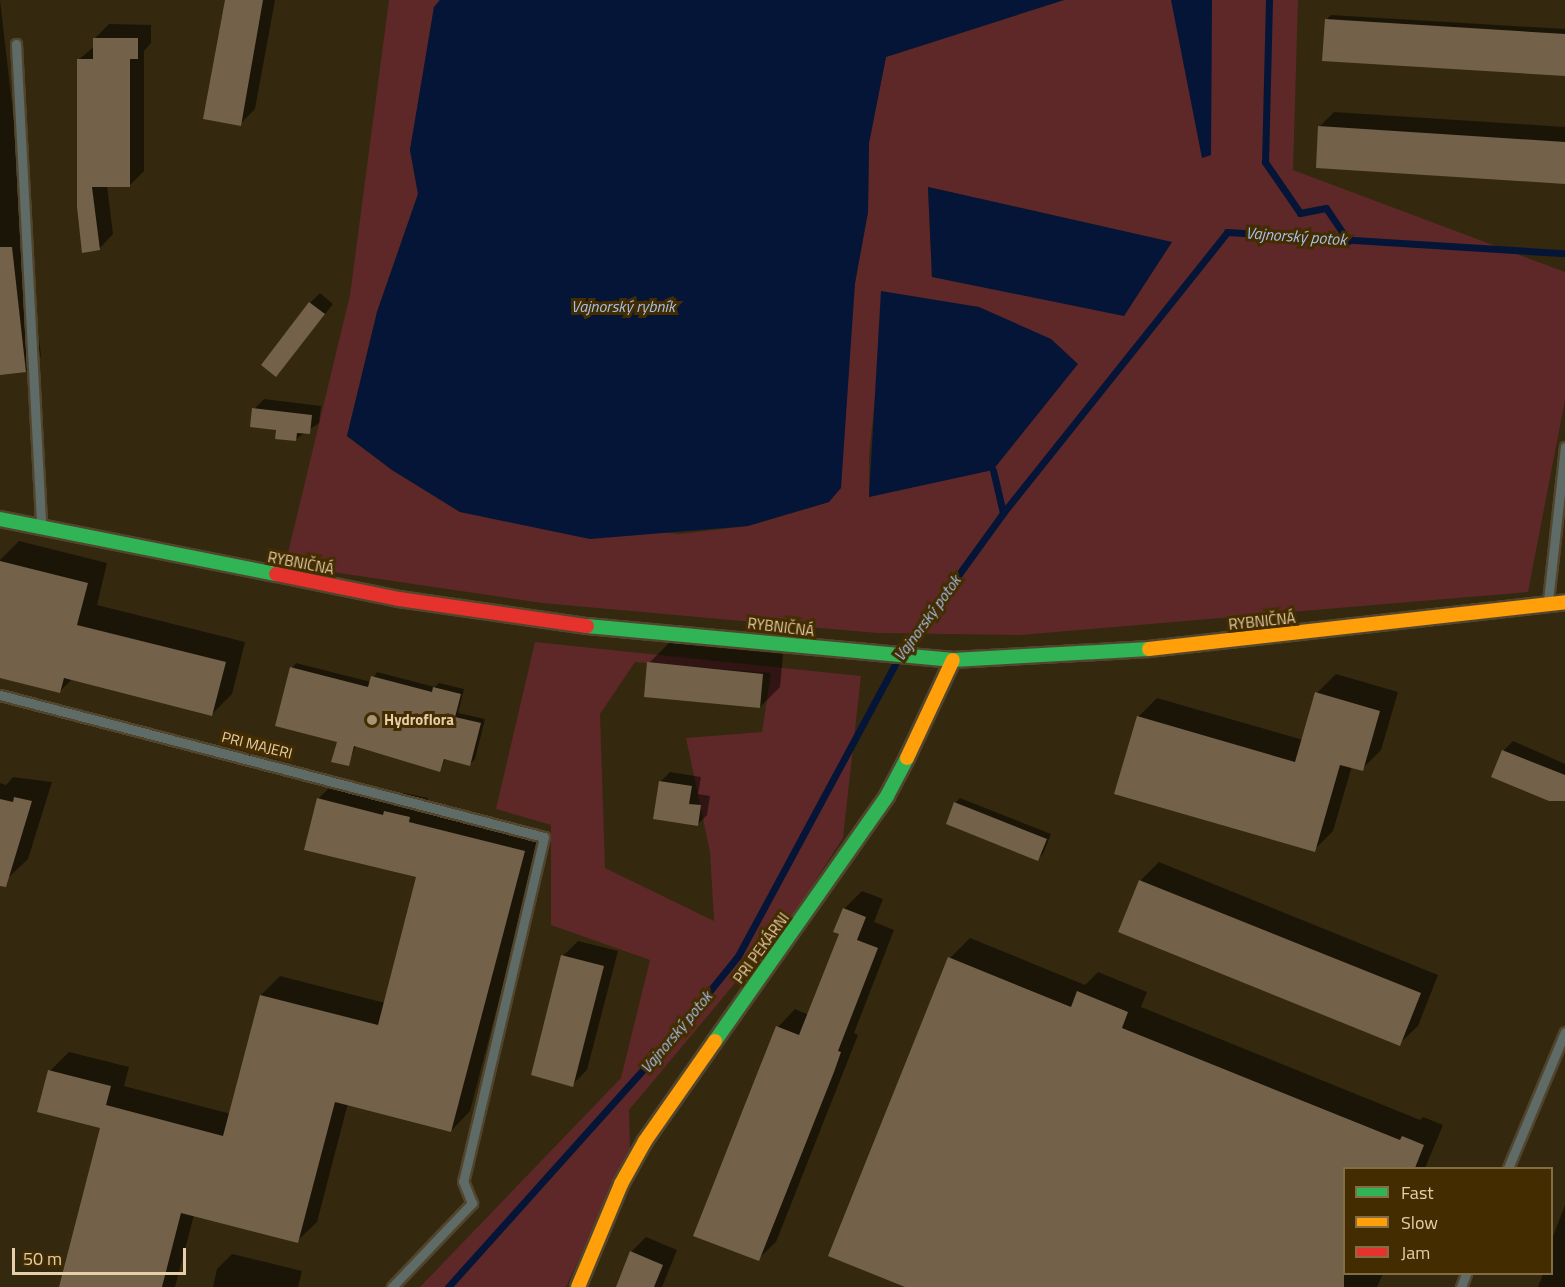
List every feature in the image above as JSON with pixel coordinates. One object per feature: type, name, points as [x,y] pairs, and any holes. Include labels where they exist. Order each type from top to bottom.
[{"type":"main road","name":"RYBNIČNÁ","points":[[0,519],[399,599],[542,622],[953,660],[1102,654],[1565,602]]},
{"type":"main road","name":"PRI PEKÁRNI","points":[[578,1287],[621,1184],[645,1141],[887,796],[942,690],[953,660]]},
{"type":"lane","points":[[16,44],[41,527]]},
{"type":"lane","points":[[1548,604],[1565,453]]},
{"type":"lane","name":"PRI MAJERI","points":[[0,695],[544,837],[463,1181],[472,1203],[392,1287]]},
{"type":"lane","points":[[1508,1167],[1565,1032]]},
{"type":"shaded area","points":[[389,0],[440,0],[434,7],[410,150],[418,194],[377,312],[347,436],[392,470],[460,512],[679,534],[748,526],[829,502],[855,283],[868,212],[869,143],[886,57],[1064,0],[1298,0],[1293,170],[1565,272],[1565,400],[1528,592],[1020,635],[877,633],[542,603],[332,572],[287,557],[350,295]],"holes":[[[928,187],[1171,242],[1171,243],[932,277]],[[1077,364],[1023,428],[933,482],[869,497],[869,456],[876,389]]]},
{"type":"shaded area","points":[[535,642],[861,676],[843,838],[797,909],[629,1110],[630,1150],[566,1287],[420,1287],[621,1078],[650,960],[551,925],[551,825],[496,809]],"holes":[[[635,662],[771,673],[762,732],[686,738],[710,852],[714,921],[605,868],[600,714]]]},
{"type":"water","name":"Vajnorský rybník","points":[[440,0],[1064,0],[886,57],[869,143],[868,212],[855,283],[841,488],[829,502],[748,526],[590,539],[460,512],[392,470],[347,436],[377,312],[418,194],[410,150],[434,7]]},
{"type":"water","points":[[1171,0],[1212,0],[1211,155],[1202,158]]},
{"type":"water","points":[[928,187],[1172,242],[1124,316],[932,277]]},
{"type":"water","points":[[881,291],[979,307],[1051,339],[1078,364],[993,470],[869,497]]},
{"type":"building","points":[[225,0],[263,0],[241,126],[203,119]]},
{"type":"building","points":[[1325,19],[1565,34],[1565,76],[1322,61]]},
{"type":"building","points":[[93,38],[138,38],[138,59],[130,59],[130,187],[92,187],[100,250],[82,253],[77,207],[77,59],[93,59]]},
{"type":"building","points":[[1318,126],[1565,142],[1565,184],[1316,168]]},
{"type":"building","points":[[0,247],[12,247],[26,372],[0,375]]},
{"type":"building","points":[[309,302],[325,314],[276,377],[261,365]]},
{"type":"building","points":[[252,408],[312,415],[310,434],[297,433],[296,441],[275,439],[276,430],[250,427]]},
{"type":"building","points":[[0,561],[88,583],[77,625],[226,662],[212,716],[64,678],[60,693],[0,678]]},
{"type":"building","points":[[647,662],[763,674],[760,708],[644,697]]},
{"type":"building","name":"Hydroflora","points":[[290,667],[368,687],[371,676],[432,692],[433,687],[461,694],[455,717],[481,723],[470,766],[444,759],[440,772],[354,746],[349,766],[331,762],[337,742],[275,726]]},
{"type":"building","points":[[1315,692],[1380,711],[1363,771],[1340,765],[1315,852],[1114,794],[1137,716],[1295,762]]},
{"type":"building","points":[[1502,750],[1565,775],[1565,801],[1549,801],[1491,777]]},
{"type":"building","points":[[659,781],[692,786],[689,804],[701,805],[698,826],[653,819]]},
{"type":"building","points":[[14,797],[32,801],[6,887],[0,886],[0,799],[13,802]]},
{"type":"building","points":[[317,798],[383,815],[384,811],[410,817],[409,822],[525,851],[451,1132],[335,1102],[298,1243],[181,1213],[162,1287],[59,1287],[100,1128],[37,1112],[48,1070],[111,1086],[106,1105],[223,1136],[260,995],[378,1025],[416,877],[304,850]]},
{"type":"building","points":[[954,802],[1047,839],[1038,861],[946,824]]},
{"type":"building","points":[[1139,880],[1421,993],[1400,1046],[1118,932]]},
{"type":"building","points":[[843,908],[866,917],[857,940],[878,948],[838,1051],[841,1052],[834,1072],[759,1261],[693,1236],[776,1026],[799,1035],[839,934],[833,932]]},
{"type":"building","points":[[561,955],[604,966],[573,1087],[531,1075]]},
{"type":"building","points":[[948,957],[1071,1007],[1077,991],[1128,1012],[1122,1028],[1400,1140],[1402,1136],[1424,1145],[1415,1167],[1343,1167],[1344,1287],[905,1287],[828,1256]]},
{"type":"building","points":[[630,1251],[663,1265],[654,1287],[616,1287]]},
{"type":"waterway","points":[[1269,0],[1265,162],[1300,213],[1326,208],[1348,241]]},
{"type":"waterway","name":"Vajnorský potok","points":[[904,650],[1003,513],[1227,232],[1565,253]]},
{"type":"waterway","points":[[993,470],[1003,513]]},
{"type":"waterway","name":"Vajnorský potok","points":[[448,1287],[670,1040],[738,956],[896,662]]},
{"type":"traffic: fast","points":[[0,519],[276,574]]},
{"type":"traffic: fast","points":[[587,626],[953,660],[1149,649]]},
{"type":"traffic: fast","points":[[715,1041],[887,796],[907,758]]},
{"type":"traffic: slow","points":[[1149,649],[1565,602]]},
{"type":"traffic: slow","points":[[907,758],[953,660]]},
{"type":"traffic: slow","points":[[578,1287],[621,1184],[645,1141],[715,1041]]},
{"type":"traffic: jam","points":[[276,574],[399,599],[587,626]]},
{"type":"place","name":"Hydroflora","points":[[372,720]]}]
